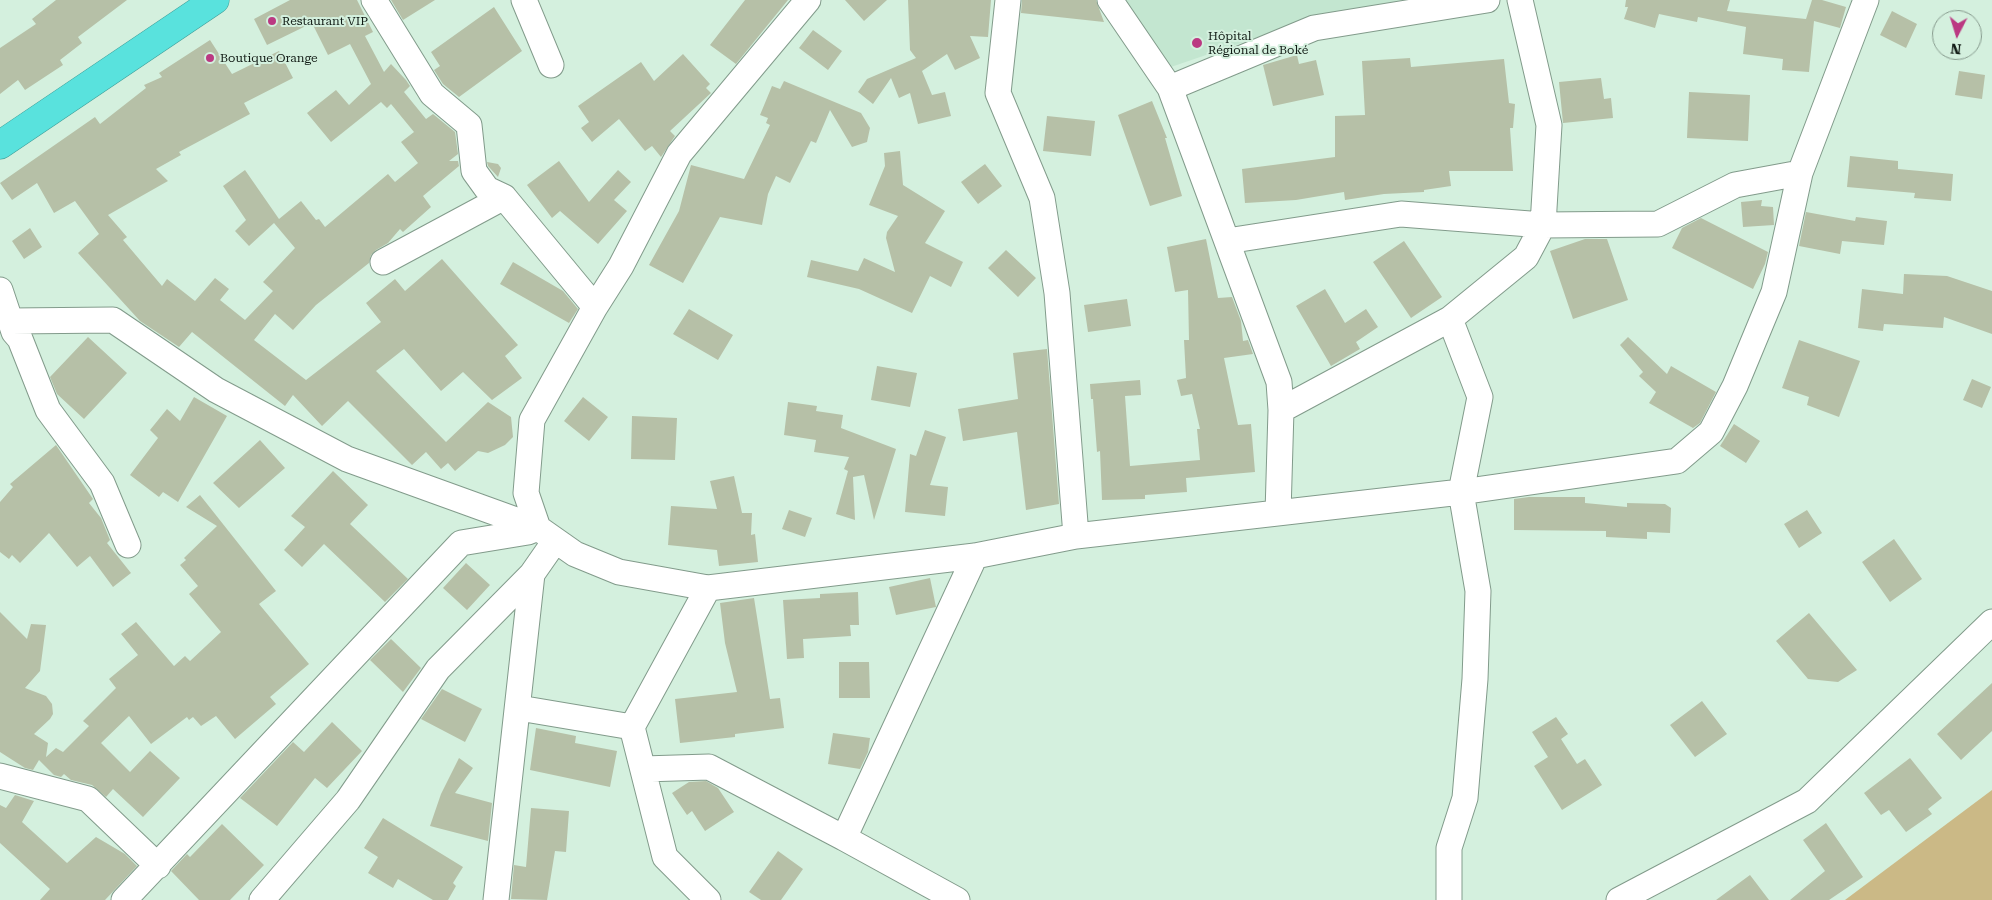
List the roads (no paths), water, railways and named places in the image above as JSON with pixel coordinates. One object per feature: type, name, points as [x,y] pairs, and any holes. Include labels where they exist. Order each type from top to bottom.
[{"type":"highway","points":[[0,145],[215,0]]},
{"type":"street","points":[[374,0],[432,94],[469,125],[474,171],[487,189],[504,197],[595,307]]},
{"type":"street","points":[[524,0],[551,65]]},
{"type":"street","points":[[496,900],[519,708],[532,574],[547,535],[526,492],[532,420],[595,307],[621,266],[679,154],[808,0]]},
{"type":"street","points":[[1008,0],[998,93],[1042,198],[1057,293],[1076,536]]},
{"type":"street","points":[[1110,0],[1170,88],[1279,382],[1281,410],[1278,513]]},
{"type":"street","points":[[1170,88],[1314,28],[1487,0]]},
{"type":"street","points":[[1281,410],[1450,319],[1526,257],[1543,225],[1549,125],[1520,0]]},
{"type":"street","points":[[11,321],[113,320],[216,390],[347,459],[547,535],[575,554],[619,572],[708,588],[975,556],[1076,536],[1461,492],[1677,461],[1711,432],[1735,386],[1774,292],[1800,173],[1866,0]]},
{"type":"street","points":[[1227,241],[1401,214],[1543,225],[1658,224],[1735,185],[1800,173]]},
{"type":"street","points":[[383,262],[504,197]]},
{"type":"street","points":[[0,290],[48,410],[102,483],[128,544]]},
{"type":"street","points":[[1449,900],[1448,848],[1465,798],[1475,678],[1478,591],[1461,492],[1480,397],[1450,319]]},
{"type":"street","points":[[124,900],[461,543],[528,532],[547,535]]},
{"type":"street","points":[[844,838],[975,556]]},
{"type":"street","points":[[262,900],[348,800],[438,670],[532,574]]},
{"type":"street","points":[[708,588],[632,727],[665,857],[708,900]]},
{"type":"street","points":[[1619,900],[1808,801],[1992,622]]},
{"type":"street","points":[[519,708],[632,727]]},
{"type":"street","points":[[643,769],[709,767],[957,900]]},
{"type":"street","points":[[0,776],[88,799],[158,866]]},
{"type":"place","name":"Restaurant VIP","points":[[272,21]]},
{"type":"place","name":"Hôpital Régional de Boké","points":[[1197,43]]},
{"type":"place","name":"Boutique Orange","points":[[210,58]]}]
